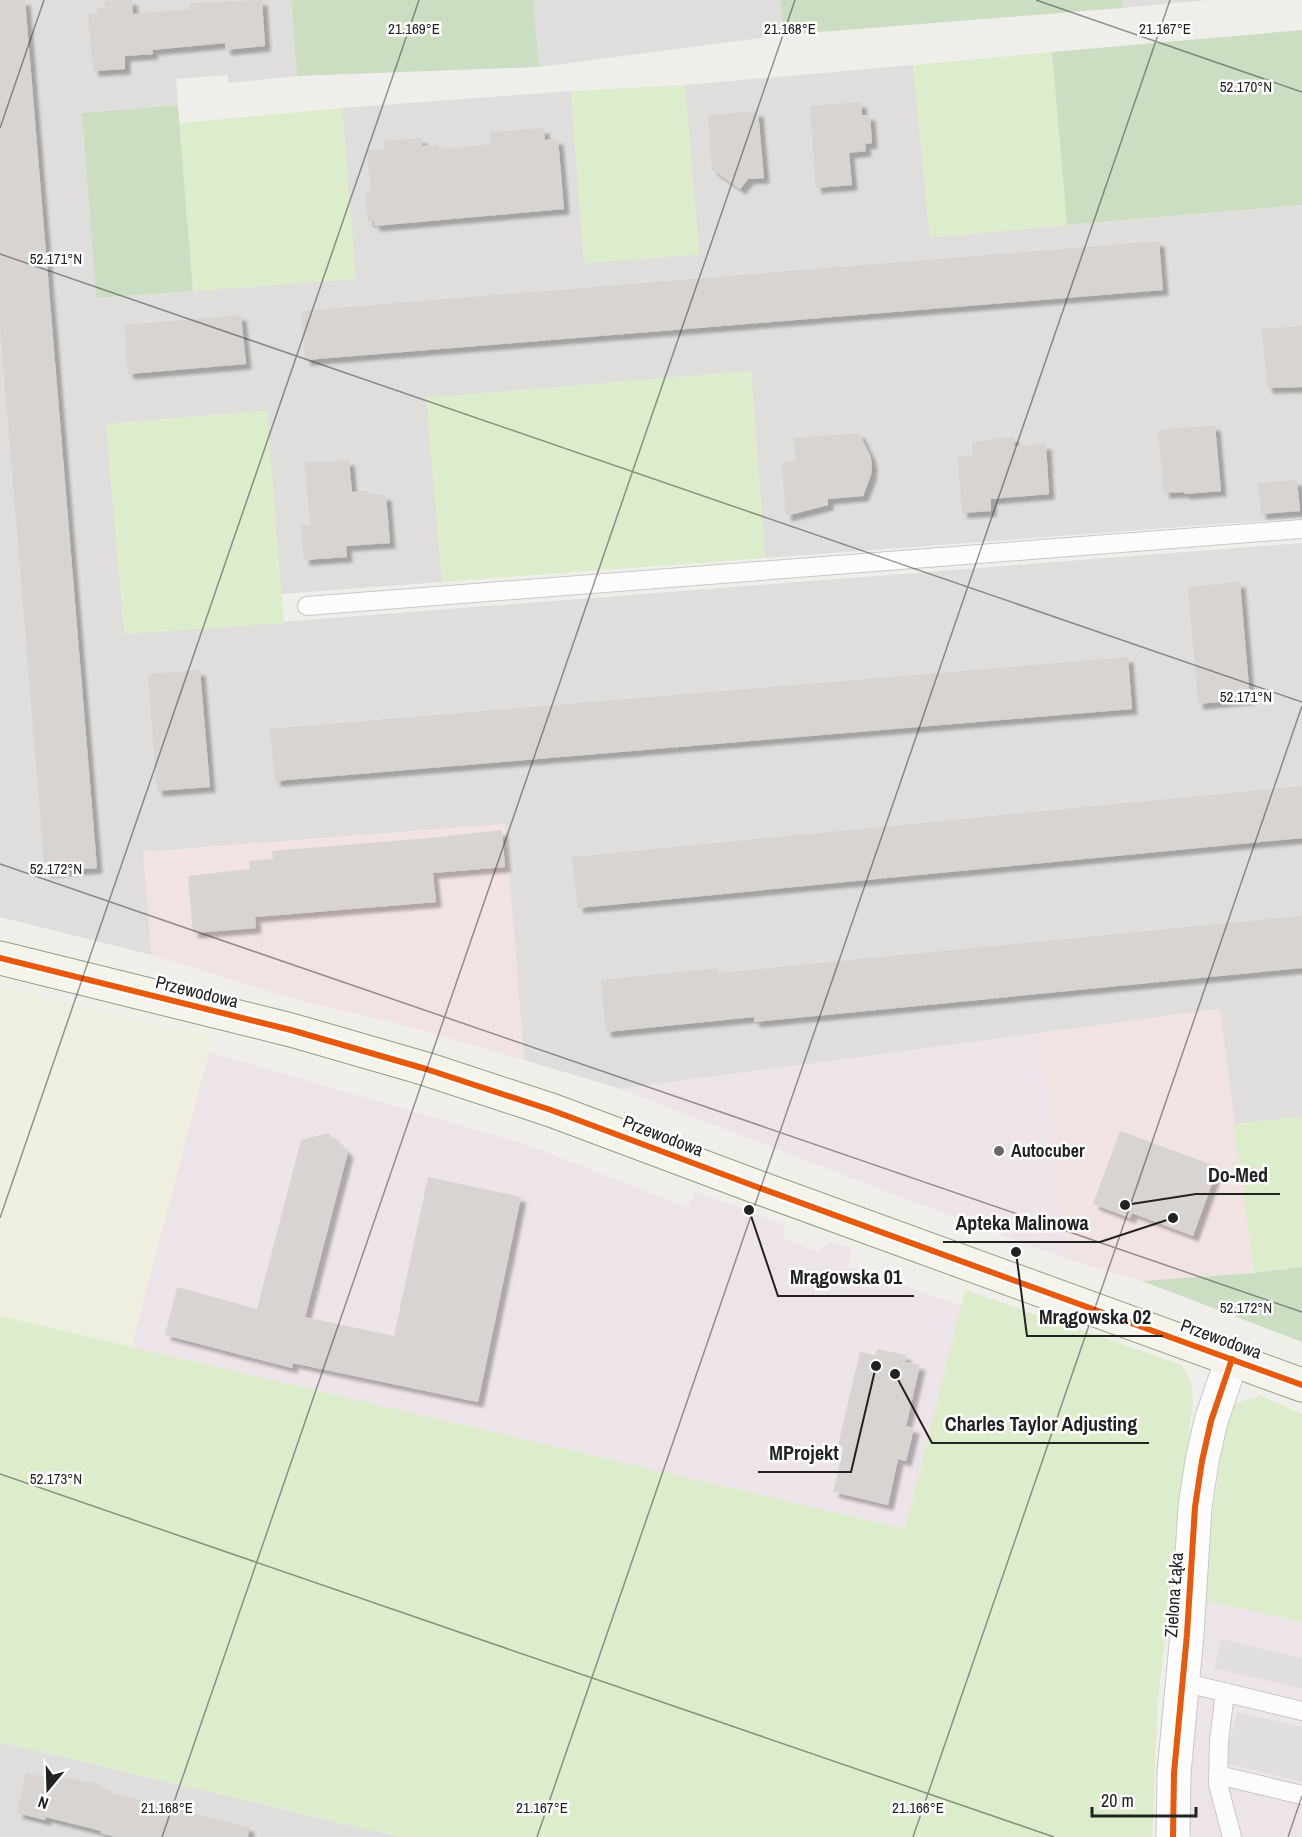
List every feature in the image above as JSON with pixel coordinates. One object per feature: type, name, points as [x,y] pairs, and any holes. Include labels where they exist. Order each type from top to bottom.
[{"type":"street","name":"Przewodowa","points":[[0,958],[291,1030],[426,1069],[551,1110],[1302,1385]]},
{"type":"street","name":"Zielona Łąka","points":[[1173,1837],[1174,1773],[1195,1507],[1211,1421],[1232,1359]]},
{"type":"lane","points":[[307,606],[1302,529]]},
{"type":"lane","points":[[1182,1682],[1302,1711]]},
{"type":"lane","points":[[1224,1692],[1219,1741],[1218,1784],[1232,1837]]},
{"type":"lane","points":[[1218,1775],[1302,1795]]},
{"type":"shaded area","points":[[0,0],[291,0],[297,76],[229,83],[228,75],[176,79],[178,105],[82,113],[96,298],[355,279],[342,108],[571,91],[584,263],[699,254],[685,85],[913,65],[930,237],[1302,205],[1302,518],[765,558],[751,371],[427,398],[442,582],[281,594],[266,411],[106,424],[125,634],[1302,543],[1302,1117],[1234,1124],[1219,1009],[621,1089],[524,1060],[505,824],[143,852],[152,955],[0,917]]},
{"type":"shaded area","points":[[533,0],[780,0],[783,35],[539,67]]},
{"type":"shaded area","points":[[1121,0],[1208,0],[1122,8]]},
{"type":"shaded area","points":[[505,824],[524,1060],[396,1023],[298,1000],[152,955],[143,852]]},
{"type":"shaded area","points":[[1220,1009],[1254,1273],[1142,1281],[1067,1259],[1040,1033]]},
{"type":"shaded area","points":[[1040,1033],[1067,1259],[621,1089]]},
{"type":"shaded area","points":[[209,1052],[528,1145],[688,1208],[695,1191],[783,1224],[785,1239],[818,1252],[830,1241],[852,1248],[848,1266],[961,1306],[905,1530],[131,1348]]},
{"type":"shaded area","points":[[1199,1600],[1302,1622],[1302,1837],[1186,1837]]},
{"type":"shaded area","points":[[1221,1639],[1302,1658],[1302,1689],[1214,1668]]},
{"type":"shaded area","points":[[1237,1712],[1302,1727],[1302,1782],[1225,1763]]},
{"type":"shaded area","points":[[0,1742],[400,1837],[0,1837]]},
{"type":"green space","points":[[291,0],[533,0],[539,67],[297,76]]},
{"type":"green space","points":[[780,0],[1121,0],[1122,8],[783,35]]},
{"type":"green space","points":[[1302,30],[1302,205],[1067,225],[1052,52]]},
{"type":"green space","points":[[1052,52],[1067,225],[930,238],[913,65]]},
{"type":"green space","points":[[685,85],[699,254],[584,263],[571,91]]},
{"type":"green space","points":[[178,105],[193,291],[96,298],[82,113]]},
{"type":"green space","points":[[342,108],[356,279],[193,291],[180,123]]},
{"type":"green space","points":[[751,371],[765,558],[442,582],[426,398]]},
{"type":"green space","points":[[267,411],[284,623],[124,634],[106,424]]},
{"type":"green space","points":[[0,988],[213,1037],[131,1348],[0,1316]]},
{"type":"green space","points":[[1302,1117],[1302,1267],[1254,1273],[1234,1124]]},
{"type":"green space","points":[[1302,1267],[1302,1342],[1142,1281],[1254,1273]]},
{"type":"green space","points":[[965,1290],[1182,1365],[1191,1383],[1193,1400],[1158,1699],[1152,1837],[400,1837],[0,1742],[0,1316],[905,1529]]},
{"type":"green space","points":[[1261,1396],[1302,1414],[1302,1622],[1199,1600],[1227,1420],[1232,1404]]},
{"type":"building","points":[[0,0],[25,0],[97,868],[45,872],[0,326]]},
{"type":"building","points":[[132,0],[133,14],[190,9],[190,3],[262,0],[265,46],[225,50],[225,43],[152,50],[153,54],[125,56],[125,69],[93,71],[88,14],[98,13],[97,8],[105,8],[104,1]]},
{"type":"building","points":[[861,102],[862,115],[870,115],[872,143],[865,144],[866,151],[849,153],[852,185],[816,188],[810,106]]},
{"type":"building","points":[[758,111],[764,178],[748,179],[740,189],[712,169],[708,115]]},
{"type":"building","points":[[544,128],[545,140],[558,139],[564,209],[374,226],[374,221],[368,222],[365,191],[371,191],[367,150],[384,149],[383,141],[422,138],[422,146],[439,145],[439,150],[491,144],[490,132]]},
{"type":"building","points":[[1159,241],[1163,290],[305,360],[301,311]]},
{"type":"building","points":[[241,315],[246,364],[128,374],[124,325]]},
{"type":"building","points":[[1302,326],[1302,387],[1267,388],[1262,329]]},
{"type":"building","points":[[1215,425],[1221,491],[1164,493],[1158,430]]},
{"type":"building","points":[[859,433],[872,464],[871,475],[863,496],[828,499],[828,505],[786,516],[782,462],[796,461],[794,438]]},
{"type":"building","points":[[1014,437],[1014,446],[1046,444],[1049,494],[991,499],[991,511],[962,513],[958,457],[973,456],[972,442]]},
{"type":"building","points":[[349,460],[352,492],[369,491],[369,495],[386,495],[390,543],[346,546],[347,557],[304,560],[301,526],[310,525],[305,463]]},
{"type":"building","points":[[1297,480],[1300,511],[1261,514],[1258,483]]},
{"type":"building","points":[[1240,582],[1250,699],[1198,704],[1188,587]]},
{"type":"building","points":[[1128,657],[1132,709],[275,781],[270,729]]},
{"type":"building","points":[[200,670],[210,787],[157,791],[148,674]]},
{"type":"building","points":[[1302,786],[1302,838],[578,908],[572,857]]},
{"type":"building","points":[[502,830],[505,867],[433,873],[436,902],[255,917],[256,928],[193,933],[188,876],[250,869],[249,861],[273,859],[272,851]]},
{"type":"building","points":[[1302,916],[1302,968],[754,1022],[754,1017],[606,1032],[601,980],[718,968],[718,973]]},
{"type":"building","points":[[1120,1131],[1218,1167],[1193,1236],[1132,1213],[1130,1218],[1093,1204]]},
{"type":"building","points":[[328,1133],[348,1152],[305,1317],[394,1336],[428,1177],[521,1197],[478,1402],[293,1363],[292,1368],[165,1335],[177,1287],[257,1309],[301,1140]]},
{"type":"building","points":[[877,1349],[906,1355],[905,1362],[920,1365],[906,1426],[914,1428],[906,1461],[898,1459],[888,1505],[833,1492],[844,1447],[838,1445],[860,1352],[875,1355]]},
{"type":"building","points":[[26,1773],[53,1779],[53,1777],[65,1780],[66,1777],[101,1785],[100,1788],[113,1791],[112,1793],[249,1827],[248,1837],[115,1837],[100,1833],[101,1831],[46,1817],[45,1820],[17,1813]]},
{"type":"cycle path","points":[[0,958],[291,1030],[426,1069],[551,1110],[1302,1385]]},
{"type":"cycle path","points":[[1173,1837],[1174,1773],[1187,1634],[1195,1507],[1211,1421],[1232,1359]]},
{"type":"place","name":"Autocuber","points":[[999,1151]]},
{"type":"place","name":"Do-Med","points":[[1125,1205]]},
{"type":"place","name":"Mrągowska 01","points":[[749,1210]]},
{"type":"place","name":"Apteka Malinowa","points":[[1173,1218]]},
{"type":"place","name":"Mrągowska 02","points":[[1016,1252]]},
{"type":"place","name":"MProjekt","points":[[876,1366]]},
{"type":"place","name":"Charles Taylor Adjusting","points":[[895,1374]]}]
